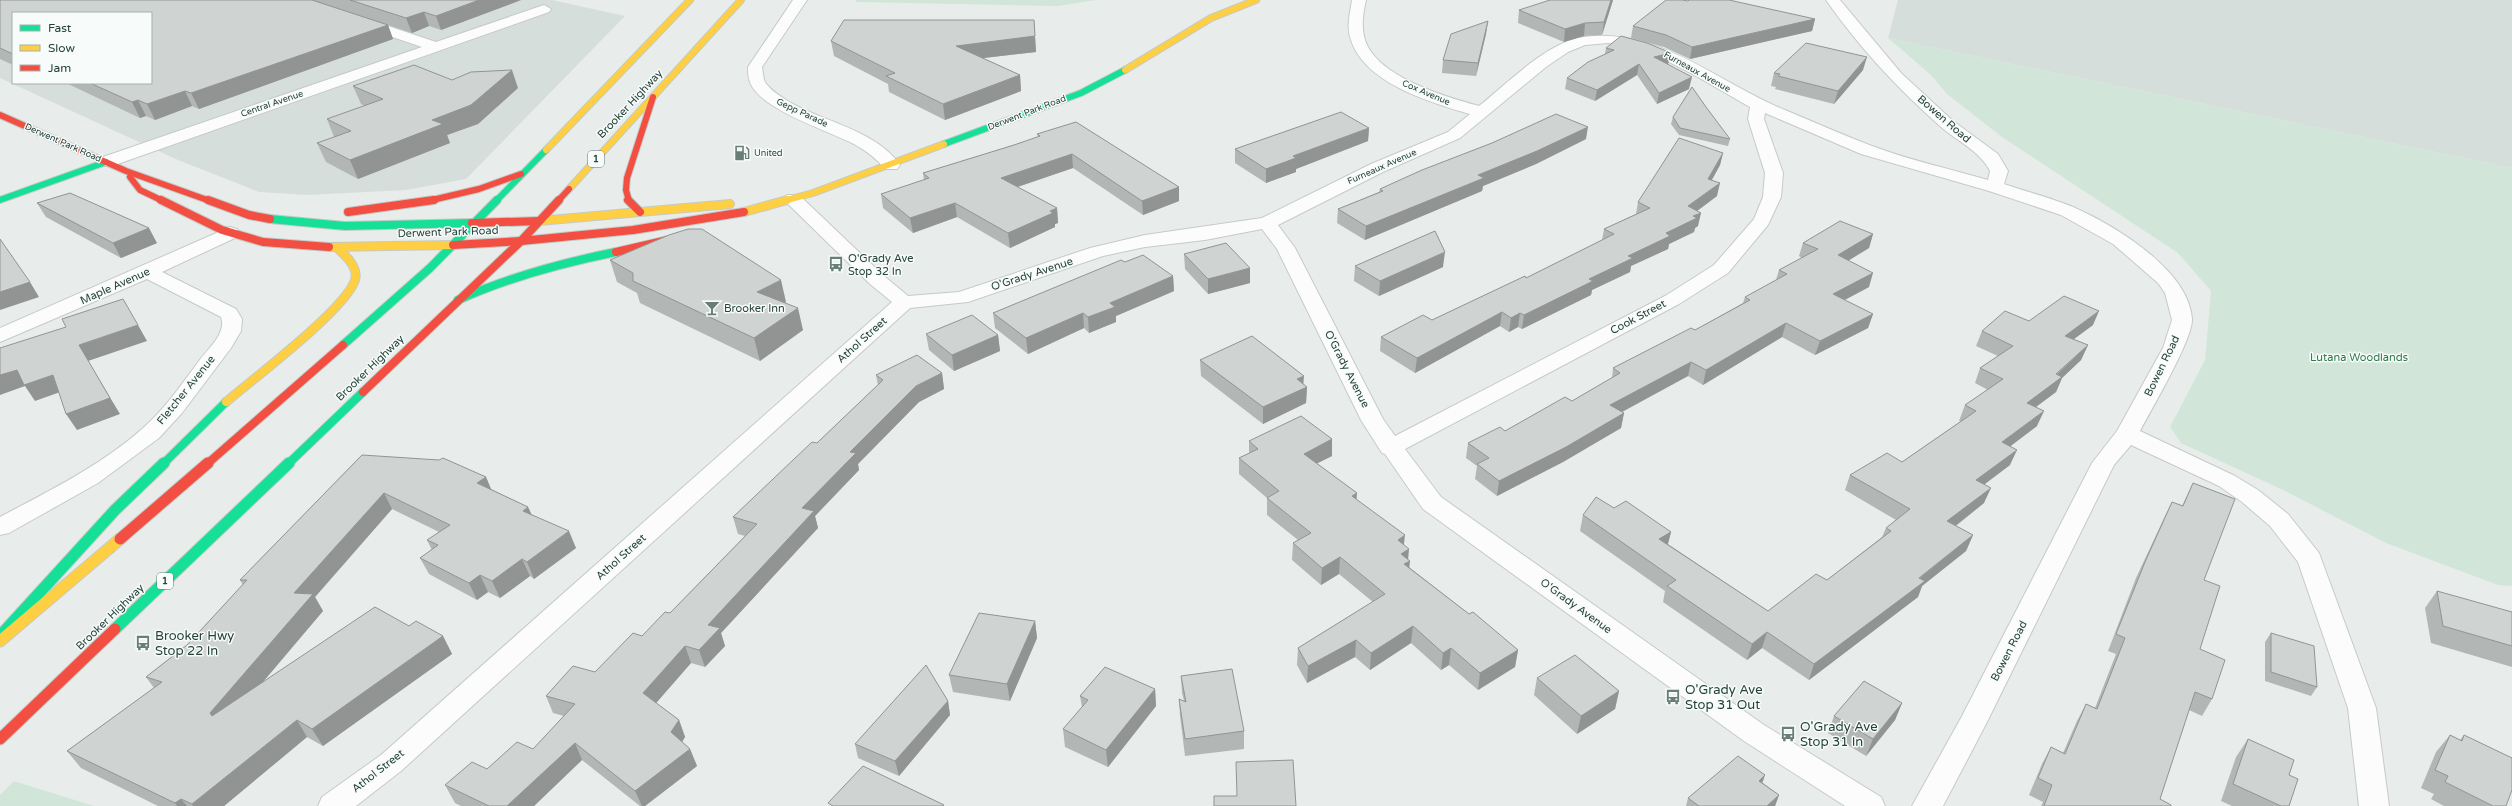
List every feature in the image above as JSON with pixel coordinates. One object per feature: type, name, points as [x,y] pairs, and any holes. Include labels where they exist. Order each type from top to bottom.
[{"type":"main road","points":[[0,641],[290,393],[452,245],[472,223],[625,70],[690,0]]},
{"type":"main road","name":"Brooker Highway","points":[[0,739],[521,241],[724,22],[741,0]]},
{"type":"main road","name":"Derwent Park Road","points":[[126,171],[140,190],[230,233],[262,242],[336,247],[452,245],[521,241],[665,227],[766,207],[891,165],[1081,93],[1148,58],[1211,18],[1256,0]]},
{"type":"main road","points":[[640,212],[627,198],[627,184],[631,164],[653,97]]},
{"type":"main road","name":"Derwent Park Road","points":[[0,115],[126,171],[249,215],[294,223],[355,226],[539,221],[790,199]]},
{"type":"main road","name":"Central Avenue","points":[[0,200],[106,162]]},
{"type":"main road","points":[[341,212],[396,208],[440,202],[481,191],[521,174]]},
{"type":"main road","points":[[224,206],[266,212],[296,212]]},
{"type":"main road","points":[[712,227],[766,207]]},
{"type":"main road","points":[[458,300],[492,283],[527,270],[680,237]]},
{"type":"main road","points":[[0,636],[64,563],[134,490],[188,437],[331,312],[345,296],[352,286],[356,268],[352,261],[336,247]]},
{"type":"street","name":"Gepp Parade","points":[[800,0],[755,67],[753,75],[756,83],[768,96],[782,104],[854,137],[886,156],[891,165]]},
{"type":"street","name":"Cox Avenue","points":[[1359,0],[1354,22],[1360,44],[1377,68],[1414,89],[1443,101],[1481,112]]},
{"type":"street","name":"Bowen Road","points":[[1833,0],[1896,76],[1947,124],[1992,158],[1999,172],[1995,187],[2067,211],[2120,240],[2165,279],[2175,292],[2182,320],[2173,348],[2127,434],[2104,462],[1972,724],[1927,806]]},
{"type":"street","name":"Central Avenue","points":[[106,162],[544,9]]},
{"type":"street","points":[[347,17],[437,47]]},
{"type":"street","name":"Furneaux Avenue","points":[[1267,223],[1377,168],[1454,135],[1541,64],[1563,49],[1583,41],[1608,39],[1633,42],[1658,50],[1758,105],[1868,150],[1995,187]]},
{"type":"street","name":"Cook Street","points":[[1390,448],[1672,300],[1721,269],[1762,221],[1772,197],[1774,173],[1756,119],[1758,105]]},
{"type":"street","points":[[790,199],[877,280],[904,302]]},
{"type":"street","name":"O'Grady Avenue","points":[[904,302],[961,298],[1098,252],[1144,241],[1205,234],[1267,223],[1286,248],[1372,420],[1390,448],[1432,503],[1754,733],[1870,806]]},
{"type":"street","name":"Maple Avenue","points":[[0,336],[147,272],[230,233]]},
{"type":"street","name":"Fletcher Avenue","points":[[0,527],[93,476],[120,459],[144,439],[169,415],[221,347],[232,330],[232,318],[229,313],[147,272]]},
{"type":"street","name":"Athol Street","points":[[333,806],[391,763],[904,302]]},
{"type":"street","points":[[2127,434],[2227,481],[2250,496],[2279,520],[2310,559],[2362,708],[2374,806]]},
{"type":"shaded area","points":[[0,0],[552,0],[625,16],[466,179],[406,190],[307,195],[259,192],[178,160],[13,84],[152,84],[152,12],[12,12],[12,84],[0,78]]},
{"type":"shaded area","points":[[1898,0],[2512,0],[2512,168],[1888,38]]},
{"type":"green space","points":[[856,0],[1096,0],[1058,6],[856,2]]},
{"type":"green space","name":"Lutana Woodlands","points":[[1888,38],[2512,168],[2512,586],[2498,585],[2386,543],[2283,490],[2181,443],[2170,427],[2205,360],[2211,291],[2178,253],[2002,137],[1947,94],[1931,75]]},
{"type":"green space","points":[[14,781],[94,806],[0,806],[0,795]]},
{"type":"building","points":[[0,0],[312,0],[388,25],[191,93],[185,91],[147,104],[138,100],[132,102],[92,84],[152,84],[152,12],[12,12],[12,54],[0,48]]},
{"type":"building","points":[[350,0],[479,0],[436,16],[424,12],[406,18]]},
{"type":"building","points":[[1550,0],[1611,0],[1604,22],[1585,23],[1565,29],[1519,10]]},
{"type":"building","points":[[1666,0],[1729,0],[1815,19],[1692,47],[1666,35],[1633,26]]},
{"type":"building","points":[[844,20],[1034,20],[1035,36],[956,46],[1020,75],[943,104],[886,76],[895,73],[831,41]]},
{"type":"building","points":[[1488,21],[1478,63],[1443,60],[1451,34]]},
{"type":"building","points":[[1621,36],[1647,43],[1671,53],[1654,57],[1692,77],[1659,93],[1639,64],[1597,90],[1567,78],[1588,62],[1614,50],[1606,48]]},
{"type":"building","points":[[1806,43],[1867,57],[1838,91],[1778,76],[1780,74],[1774,73]]},
{"type":"building","points":[[414,65],[452,80],[471,72],[512,70],[471,105],[432,120],[443,124],[350,160],[317,143],[351,131],[327,119],[383,99],[353,86]]},
{"type":"building","points":[[1692,87],[1730,139],[1680,128],[1673,117]]},
{"type":"building","points":[[1341,112],[1369,128],[1293,156],[1296,158],[1266,169],[1235,149]]},
{"type":"building","points":[[1556,114],[1588,127],[1537,151],[1478,175],[1484,178],[1366,226],[1338,209],[1383,191],[1380,189],[1422,170],[1492,143]]},
{"type":"building","points":[[1076,122],[1179,187],[1142,201],[1072,154],[1001,178],[1057,208],[1050,211],[1053,213],[1008,233],[955,203],[910,218],[881,194],[929,178],[923,173],[1014,145],[1040,136],[1037,134]]},
{"type":"building","points":[[1679,138],[1723,153],[1708,179],[1720,183],[1688,206],[1701,213],[1693,216],[1697,218],[1666,233],[1670,236],[1628,256],[1633,258],[1589,279],[1593,281],[1524,315],[1520,313],[1511,318],[1502,312],[1417,358],[1381,337],[1423,315],[1432,320],[1525,276],[1526,278],[1614,234],[1604,229],[1650,208],[1638,202]]},
{"type":"building","points":[[70,193],[149,228],[113,243],[37,203]]},
{"type":"building","points":[[1840,221],[1873,234],[1838,255],[1873,273],[1833,294],[1873,314],[1820,341],[1786,323],[1706,370],[1691,362],[1610,405],[1624,413],[1566,447],[1499,481],[1477,464],[1489,458],[1468,443],[1500,427],[1505,431],[1565,397],[1572,401],[1620,373],[1613,368],[1691,328],[1695,330],[1750,300],[1745,297],[1787,274],[1779,270],[1818,249],[1803,243]]},
{"type":"building","name":"Brooker Inn","points":[[688,229],[702,229],[781,280],[757,292],[798,308],[754,338],[633,281],[633,273],[610,260],[669,235]]},
{"type":"building","points":[[1435,231],[1445,252],[1380,281],[1355,266]]},
{"type":"building","points":[[0,239],[30,282],[0,292]]},
{"type":"building","points":[[1226,243],[1250,268],[1208,279],[1184,254]]},
{"type":"building","points":[[1143,255],[1173,276],[1110,303],[1115,307],[1088,317],[1083,313],[1026,338],[993,313],[1121,260],[1125,262]]},
{"type":"building","points":[[2064,296],[2099,311],[2065,336],[2088,345],[2056,374],[2062,377],[2027,403],[2044,411],[2002,442],[2017,450],[1976,480],[1991,488],[1947,521],[1973,535],[1919,578],[1925,581],[1814,664],[1767,632],[1752,644],[1667,586],[1676,580],[1583,515],[1596,497],[1614,508],[1626,501],[1671,532],[1659,539],[1768,611],[1816,574],[1827,580],[1891,531],[1886,528],[1910,509],[1850,475],[1887,453],[1902,462],[1976,411],[1965,405],[2003,379],[1980,368],[2013,346],[1982,331],[2005,311],[2029,321]]},
{"type":"building","points":[[123,299],[138,325],[79,345],[110,398],[66,414],[53,375],[24,385],[17,370],[0,375],[0,348],[66,327],[62,319]]},
{"type":"building","points":[[972,315],[998,335],[952,355],[926,334]]},
{"type":"building","points":[[1252,336],[1304,376],[1297,379],[1307,387],[1263,407],[1200,360]]},
{"type":"building","points":[[917,355],[942,373],[916,386],[850,452],[856,453],[802,508],[814,511],[708,625],[720,628],[699,650],[685,646],[643,693],[679,720],[671,732],[690,749],[635,791],[575,743],[507,806],[489,806],[445,785],[472,762],[487,769],[517,742],[533,749],[575,704],[546,696],[573,666],[595,672],[633,633],[642,636],[665,612],[670,613],[757,524],[733,517],[812,442],[817,443],[883,380],[876,375]]},
{"type":"building","points":[[1301,416],[1332,439],[1304,454],[1357,493],[1352,496],[1405,535],[1398,540],[1409,549],[1401,554],[1410,561],[1404,564],[1469,614],[1473,612],[1518,650],[1480,673],[1451,648],[1443,653],[1413,626],[1371,653],[1356,640],[1308,666],[1298,648],[1385,594],[1340,557],[1322,568],[1293,543],[1311,533],[1267,498],[1279,491],[1239,458],[1258,449],[1249,441]]},
{"type":"building","points":[[362,455],[439,460],[443,458],[486,477],[477,483],[528,507],[523,511],[569,531],[527,562],[522,559],[492,581],[480,575],[469,583],[420,558],[438,545],[427,540],[450,525],[384,493],[294,593],[313,594],[210,713],[212,716],[375,607],[409,626],[416,621],[443,636],[312,729],[297,720],[192,804],[181,799],[175,803],[67,751],[162,682],[146,677],[187,645],[247,580],[240,580]]},
{"type":"building","points":[[2193,483],[2235,499],[2204,580],[2220,586],[2200,649],[2225,660],[2212,699],[2195,692],[2160,799],[2171,806],[2044,806],[2052,785],[2038,778],[2051,747],[2065,754],[2086,704],[2097,709],[2125,638],[2116,634],[2145,562],[2172,502],[2183,506]]},
{"type":"building","points":[[2437,591],[2512,612],[2512,646],[2443,626]]},
{"type":"building","points":[[979,613],[1035,621],[1007,684],[949,675]]},
{"type":"building","points":[[2271,633],[2314,646],[2317,687],[2271,672]]},
{"type":"building","points":[[1575,655],[1619,691],[1581,716],[1537,678]]},
{"type":"building","points":[[926,665],[948,701],[895,761],[855,744]]},
{"type":"building","points":[[1105,667],[1155,689],[1106,750],[1063,729],[1088,700],[1080,696]]},
{"type":"building","points":[[1232,669],[1244,731],[1185,739],[1179,699],[1186,702],[1181,676]]},
{"type":"building","points":[[1864,681],[1902,703],[1873,739],[1834,716]]},
{"type":"building","points":[[2450,735],[2462,741],[2464,735],[2512,758],[2512,790],[2506,806],[2493,806],[2445,782],[2448,776],[2435,770]]},
{"type":"building","points":[[2248,739],[2294,760],[2289,775],[2298,779],[2289,806],[2281,806],[2233,784]]},
{"type":"building","points":[[1738,756],[1765,775],[1759,781],[1779,795],[1767,806],[1699,806],[1688,798]]},
{"type":"building","points":[[1293,760],[1296,806],[1214,806],[1214,796],[1237,796],[1236,762]]},
{"type":"building","points":[[863,766],[944,805],[833,806],[828,803]]},
{"type":"traffic: fast","points":[[944,144],[1081,93],[1125,70]]},
{"type":"traffic: fast","points":[[343,345],[430,268],[546,150]]},
{"type":"traffic: fast","points":[[0,200],[106,162]]},
{"type":"traffic: fast","points":[[270,219],[295,223],[345,226],[396,226],[472,223]]},
{"type":"traffic: fast","points":[[458,300],[477,291],[516,277],[575,261],[616,252]]},
{"type":"traffic: fast","points":[[115,629],[363,392]]},
{"type":"traffic: fast","points":[[0,636],[115,510],[226,402]]},
{"type":"traffic: slow","points":[[546,150],[690,0]]},
{"type":"traffic: slow","points":[[569,189],[741,0]]},
{"type":"traffic: slow","points":[[1125,70],[1211,18],[1256,0]]},
{"type":"traffic: slow","points":[[744,212],[813,193],[944,144]]},
{"type":"traffic: slow","points":[[539,221],[730,204]]},
{"type":"traffic: slow","points":[[329,247],[453,245]]},
{"type":"traffic: slow","points":[[226,402],[318,324],[349,292],[355,280],[355,270],[350,261],[336,247]]},
{"type":"traffic: slow","points":[[0,641],[120,539]]},
{"type":"traffic: jam","points":[[640,212],[627,198],[627,178],[630,164],[653,97]]},
{"type":"traffic: jam","points":[[0,115],[126,171],[249,215],[270,219]]},
{"type":"traffic: jam","points":[[348,212],[436,200],[479,189],[521,174]]},
{"type":"traffic: jam","points":[[130,177],[140,190],[222,230],[263,242],[329,247]]},
{"type":"traffic: jam","points":[[363,392],[521,241],[569,189]]},
{"type":"traffic: jam","points":[[521,241],[633,230],[744,212]]},
{"type":"traffic: jam","points":[[472,223],[539,221]]},
{"type":"traffic: jam","points":[[616,252],[672,239]]},
{"type":"traffic: jam","points":[[453,245],[521,241]]},
{"type":"traffic: jam","points":[[120,539],[343,345]]},
{"type":"traffic: jam","points":[[0,739],[115,629]]},
{"type":"place","name":"United","points":[[742,153]]},
{"type":"place","name":"O'Grady Ave Stop 32 In","points":[[836,264]]},
{"type":"place","name":"Brooker Inn","points":[[712,308]]},
{"type":"place","name":"Brooker Hwy Stop 22 In","points":[[143,643]]},
{"type":"place","name":"O'Grady Ave Stop 31 Out","points":[[1673,697]]},
{"type":"place","name":"O'Grady Ave Stop 31 In","points":[[1788,734]]}]
